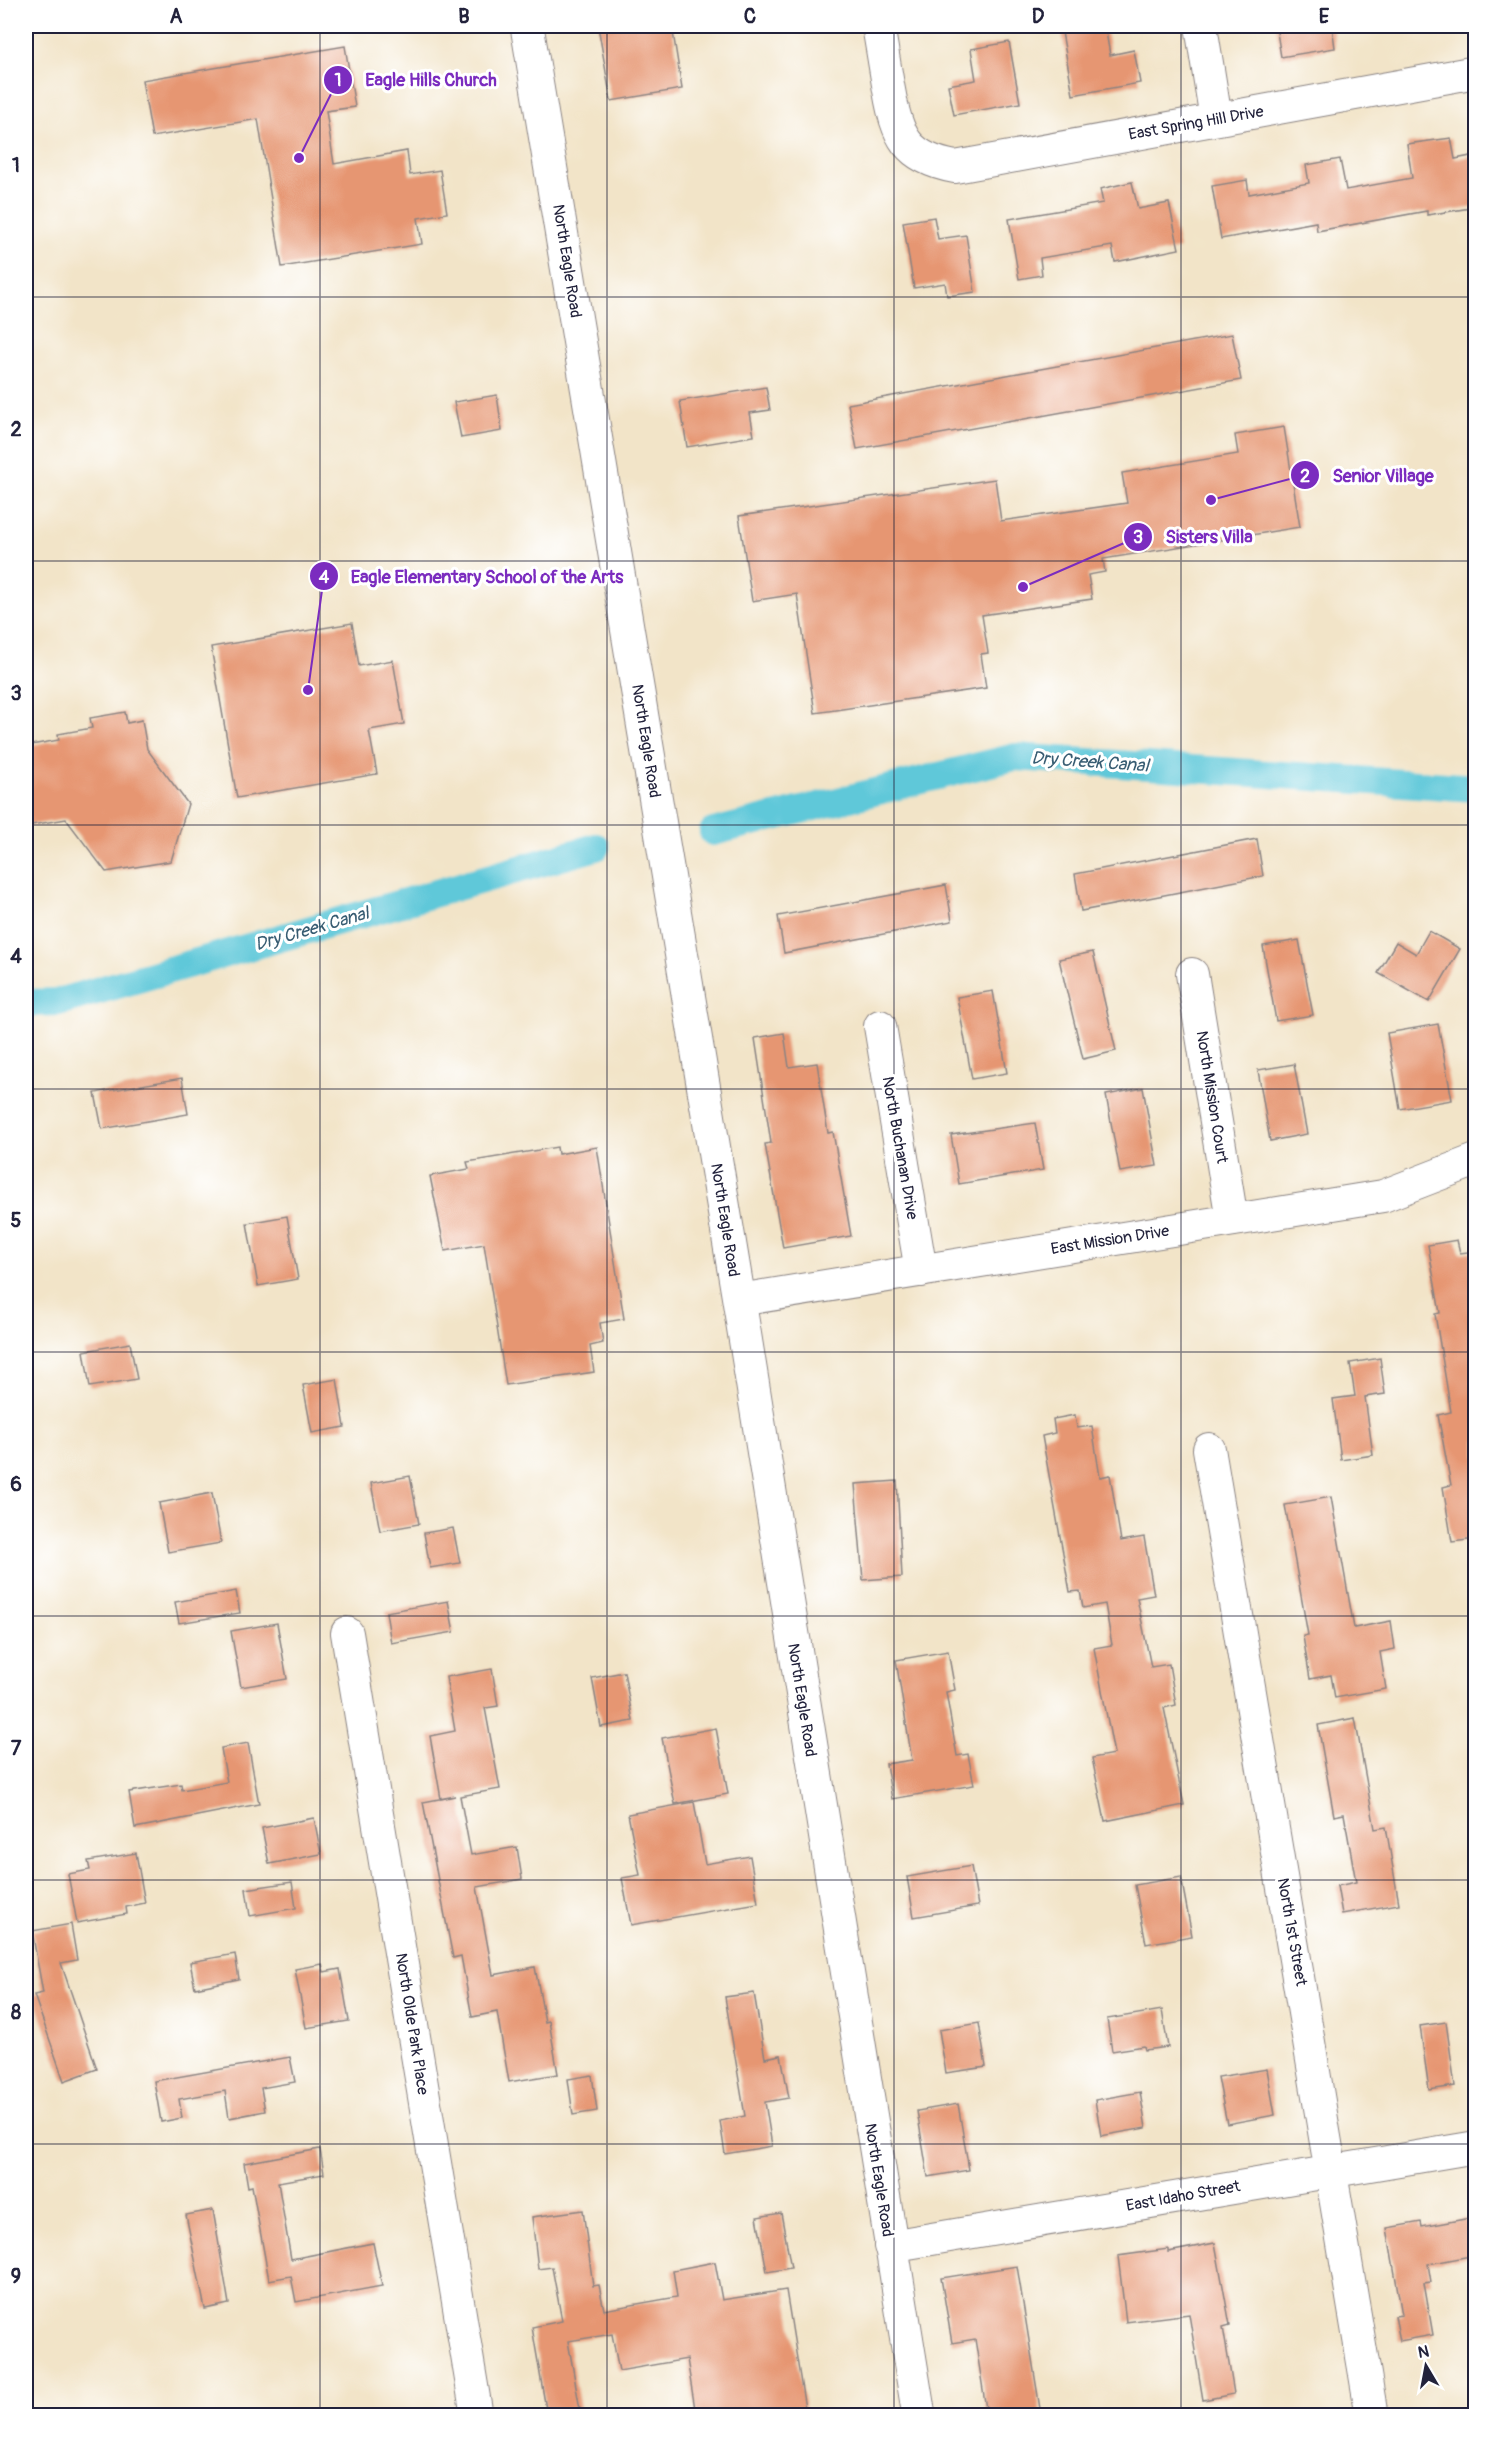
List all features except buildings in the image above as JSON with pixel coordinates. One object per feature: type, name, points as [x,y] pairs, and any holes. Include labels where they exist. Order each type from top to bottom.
[{"type":"main road","name":"North Eagle Road","points":[[527,26],[739,1300],[919,2415]]},
{"type":"street","name":"East Spring Hill Drive","points":[[878,26],[894,122],[904,141],[917,154],[936,163],[956,167],[1476,72]]},
{"type":"street","points":[[1201,26],[1216,119]]},
{"type":"street","name":"North Mission Court","points":[[1192,974],[1232,1220]]},
{"type":"street","name":"North Buchanan Drive","points":[[880,1026],[921,1271]]},
{"type":"street","name":"East Mission Drive","points":[[739,1300],[1383,1196],[1476,1160]]},
{"type":"street","name":"North 1st Street","points":[[1209,1449],[1333,2171],[1372,2415]]},
{"type":"street","name":"North Olde Park Place","points":[[347,1633],[477,2415]]},
{"type":"street","name":"East Idaho Street","points":[[890,2246],[1476,2146]]},
{"type":"waterway","name":"Dry Creek Canal","points":[[713,832],[1015,757],[1476,788]]},
{"type":"waterway","name":"Dry Creek Canal","points":[[26,1003],[58,1002],[596,847]]},
{"type":"place","name":"Eagle Hills Church","points":[[299,158]]},
{"type":"place","name":"Senior Village","points":[[1211,500]]},
{"type":"place","name":"Sisters Villa","points":[[1023,587]]},
{"type":"place","name":"Eagle Elementary School of the Arts","points":[[308,690]]}]
